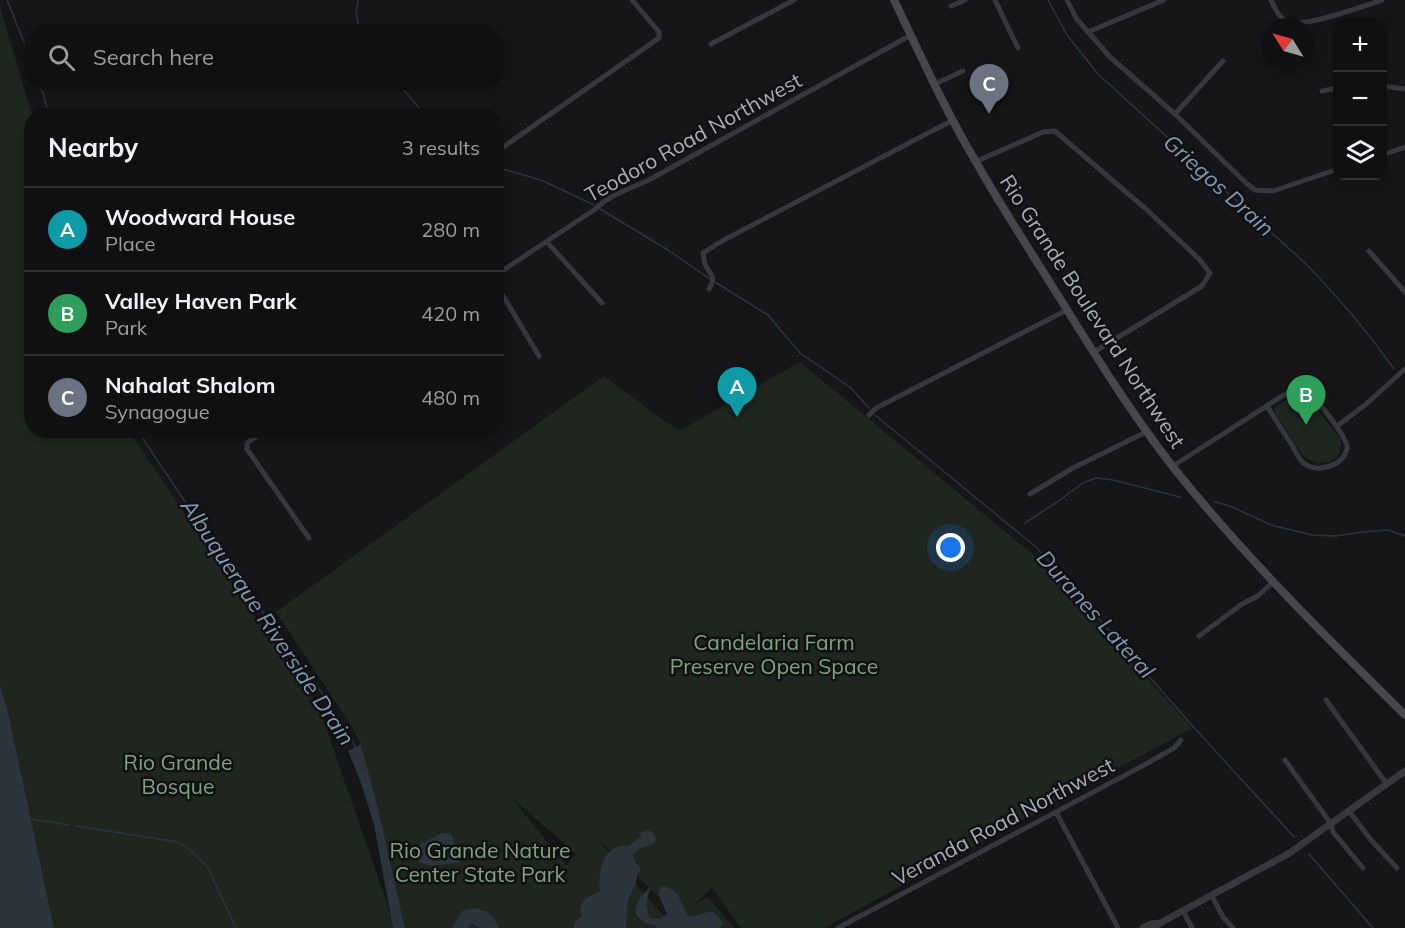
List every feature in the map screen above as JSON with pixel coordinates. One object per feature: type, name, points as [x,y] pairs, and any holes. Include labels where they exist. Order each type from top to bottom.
[{"type":"main road","name":"Rio Grande Boulevard Northwest","points":[[894,0],[975,162],[1146,432],[1238,543],[1405,715]]},
{"type":"street","points":[[504,146],[659,38],[659,32],[632,0]]},
{"type":"street","points":[[711,44],[794,0]]},
{"type":"street","points":[[951,6],[965,0]]},
{"type":"street","points":[[995,0],[1018,48]]},
{"type":"street","points":[[1067,0],[1076,18],[1110,57],[1175,114],[1255,190],[1273,191],[1333,171]]},
{"type":"street","points":[[1088,32],[1164,0]]},
{"type":"street","points":[[1271,0],[1277,12],[1288,22],[1305,23],[1382,0]]},
{"type":"street","name":"Teodoro Road Northwest","points":[[504,270],[625,189],[649,180],[911,35]]},
{"type":"street","points":[[1175,114],[1223,61]]},
{"type":"street","points":[[935,84],[963,71]]},
{"type":"street","points":[[1387,87],[1405,89]]},
{"type":"street","points":[[1322,91],[1333,89]]},
{"type":"street","points":[[709,289],[713,281],[712,273],[705,265],[703,253],[953,120]]},
{"type":"street","points":[[975,162],[1043,132],[1055,131],[1146,209],[1199,259],[1210,273],[1202,286],[1094,352]]},
{"type":"street","points":[[1387,154],[1405,147]]},
{"type":"street","points":[[547,242],[602,303]]},
{"type":"street","points":[[1369,250],[1405,291]]},
{"type":"street","points":[[504,298],[538,356]]},
{"type":"street","points":[[869,415],[876,408],[1067,310]]},
{"type":"street","points":[[1337,426],[1365,405],[1405,369]]},
{"type":"street","points":[[1173,466],[1266,406],[1290,391],[1300,390],[1310,394],[1337,426],[1347,449],[1341,460],[1329,467],[1315,468],[1304,463],[1266,406]]},
{"type":"street","points":[[1030,494],[1071,469],[1146,432]]},
{"type":"street","points":[[254,438],[247,443],[247,449],[309,538]]},
{"type":"street","points":[[1199,636],[1242,604],[1258,596],[1274,581]]},
{"type":"street","points":[[1326,700],[1386,783]]},
{"type":"street","name":"Veranda Road Northwest","points":[[838,928],[1155,759],[1174,748],[1181,740]]},
{"type":"street","points":[[1285,760],[1332,824],[1333,832],[1363,868]]},
{"type":"street","points":[[1143,928],[1151,924],[1158,925],[1288,854],[1386,783],[1404,773]]},
{"type":"street","points":[[1349,811],[1371,840],[1397,867]]},
{"type":"street","points":[[1056,812],[1118,928]]},
{"type":"street","points":[[1212,896],[1223,917],[1233,928]]},
{"type":"street","points":[[1183,911],[1192,928]]},
{"type":"green space","name":"Rio Grande Bosque","points":[[0,6],[30,108],[24,108],[24,438],[134,438],[241,597],[318,705],[388,906],[393,928],[54,928],[0,684]]},
{"type":"green space","name":"Candelaria Farm Preserve Open Space","points":[[800,362],[1042,562],[1192,728],[824,928],[741,928],[712,888],[694,905],[708,897],[734,928],[405,928],[361,744],[276,612],[604,376],[666,422],[681,430]],"holes":[[[512,798],[576,854],[567,865],[566,865]],[[601,842],[678,915],[668,921]]]},
{"type":"green space","points":[[1298,394],[1306,396],[1340,438],[1339,454],[1330,462],[1317,462],[1303,456],[1274,411],[1276,406]]},
{"type":"shaded area","points":[[0,684],[8,712],[54,928],[0,928]]},
{"type":"shaded area","points":[[361,744],[405,928],[393,928],[374,824],[348,751]]},
{"type":"shaded area","points":[[648,830],[656,839],[654,844],[640,848],[633,854],[635,862],[640,867],[640,872],[637,874],[636,884],[628,902],[626,928],[574,928],[574,924],[582,915],[582,903],[600,891],[601,867],[608,854],[620,846],[629,846],[641,836],[640,833]]},
{"type":"shaded area","points":[[443,833],[451,833],[461,862],[433,866],[420,863],[418,852],[422,841],[425,843]]},
{"type":"shaded area","points":[[651,886],[647,898],[650,918],[660,919],[667,914],[658,894],[660,887],[666,886],[677,893],[688,916],[711,912],[715,913],[723,923],[720,928],[656,928],[657,926],[640,920],[636,910],[637,905]]},
{"type":"shaded area","points":[[474,908],[490,914],[499,928],[480,928],[471,923],[468,928],[452,928],[462,911]]},
{"type":"waterway","name":"Albuquerque Riverside Drain","points":[[7,0],[24,42]]},
{"type":"waterway","name":"Duranes Lateral","points":[[358,0],[356,14],[358,24]]},
{"type":"waterway","name":"Griegos Drain","points":[[1048,0],[1067,35],[1098,74],[1307,265],[1352,315],[1394,369]]},
{"type":"waterway","name":"Albuquerque Riverside Drain","points":[[42,90],[47,108]]},
{"type":"waterway","name":"Duranes Lateral","points":[[404,90],[419,108]]},
{"type":"waterway","name":"Duranes Lateral","points":[[504,169],[541,180],[594,205]]},
{"type":"waterway","name":"Duranes Lateral","points":[[600,209],[668,250],[710,279]]},
{"type":"waterway","name":"Duranes Lateral","points":[[715,282],[768,315],[800,353],[851,388],[869,408]]},
{"type":"waterway","name":"Duranes Lateral","points":[[875,415],[1036,547],[1189,722],[1294,837]]},
{"type":"waterway","name":"Albuquerque Riverside Drain","points":[[143,438],[220,554],[322,693],[355,747]]},
{"type":"waterway","points":[[1025,523],[1083,483],[1096,478],[1180,497]]},
{"type":"waterway","points":[[1215,502],[1230,506],[1271,525],[1312,535],[1336,536],[1388,530],[1405,536]]},
{"type":"waterway","points":[[31,819],[69,825]]},
{"type":"waterway","points":[[76,826],[178,842],[207,866],[236,928]]},
{"type":"waterway","name":"Duranes Lateral","points":[[1309,854],[1373,928]]},
{"type":"place","name":"Nahalat Shalom","points":[[989,114]]},
{"type":"place","name":"Woodward House","points":[[737,417]]},
{"type":"place","name":"Valley Haven Park","points":[[1306,425]]},
{"type":"park label","name":"Rio Grande Nature Center State Park","points":[[480,862]]}]
